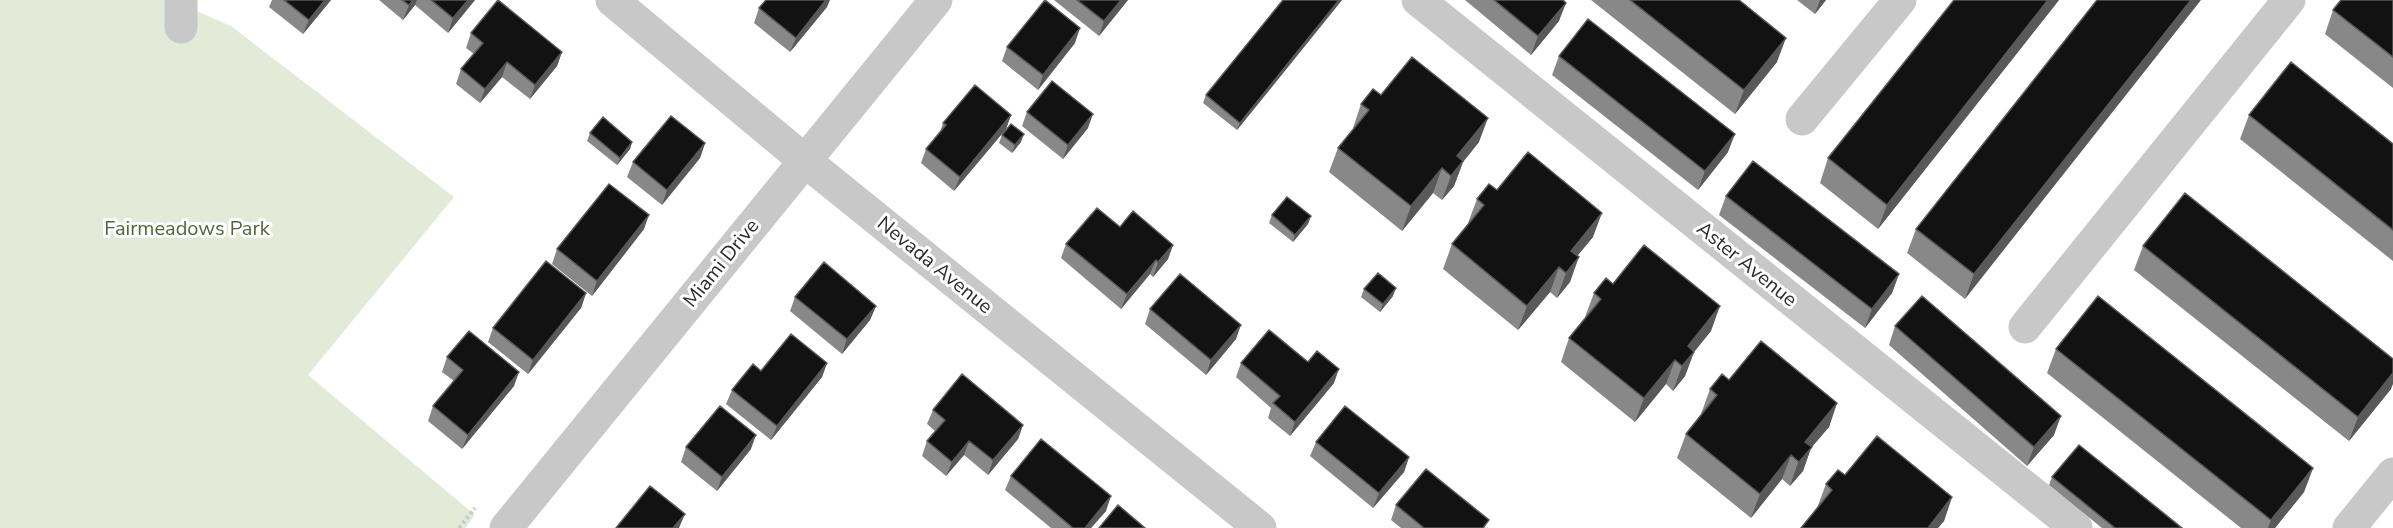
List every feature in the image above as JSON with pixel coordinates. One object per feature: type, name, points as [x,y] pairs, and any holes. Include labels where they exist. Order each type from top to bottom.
[{"type":"street","name":"Nevada Avenue","points":[[612,0],[804,160],[1260,528]]},
{"type":"street","name":"Miami Drive","points":[[507,528],[936,0]]},
{"type":"street","name":"Aster Avenue","points":[[1418,0],[2076,528]]},
{"type":"street","points":[[1802,119],[1900,0]]},
{"type":"street","points":[[2025,327],[2289,0]]},
{"type":"street","points":[[2349,528],[2393,474]]},
{"type":"path","points":[[459,528],[477,504]]},
{"type":"green space","name":"Fairmeadows Park","points":[[0,0],[171,0],[231,26],[454,197],[308,375],[475,515],[465,528],[0,528]]},
{"type":"building","points":[[284,0],[325,0],[309,20]]},
{"type":"building","points":[[402,0],[413,0],[409,5]]},
{"type":"building","points":[[431,0],[468,0],[453,18]]},
{"type":"building","points":[[498,0],[562,52],[535,85],[507,62],[485,89],[461,69],[483,43],[471,33]]},
{"type":"building","points":[[766,0],[826,0],[796,38],[759,8]]},
{"type":"building","points":[[1045,0],[1080,28],[1043,75],[1007,47]]},
{"type":"building","points":[[1077,0],[1121,0],[1104,21]]},
{"type":"building","points":[[1283,0],[1339,0],[1240,123],[1206,95]]},
{"type":"building","points":[[1494,0],[1563,0],[1566,3],[1538,36]]},
{"type":"building","points":[[1630,0],[1739,0],[1786,38],[1744,90]]},
{"type":"building","points":[[1954,0],[2048,0],[1887,205],[1828,158]]},
{"type":"building","points":[[2097,0],[2191,0],[1974,274],[1916,229]]},
{"type":"building","points":[[2341,0],[2393,0],[2393,57],[2333,10]]},
{"type":"building","points":[[1588,19],[1735,134],[1705,171],[1559,56]]},
{"type":"building","points":[[1412,57],[1488,118],[1457,156],[1463,161],[1451,176],[1442,168],[1411,206],[1338,148],[1369,110],[1361,104],[1373,89],[1381,95]]},
{"type":"building","points":[[2291,62],[2393,144],[2393,230],[2249,115]]},
{"type":"building","points":[[1052,81],[1093,114],[1068,145],[1027,112]]},
{"type":"building","points":[[975,85],[1011,115],[960,177],[926,149],[946,125],[943,123]]},
{"type":"building","points":[[671,116],[705,143],[667,190],[633,162]]},
{"type":"building","points":[[603,117],[632,142],[620,158],[590,133]]},
{"type":"building","points":[[1011,124],[1024,134],[1015,145],[1002,135]]},
{"type":"building","points":[[1528,152],[1602,213],[1571,251],[1579,257],[1566,273],[1559,267],[1527,306],[1452,244],[1484,205],[1477,199],[1489,184],[1497,190]]},
{"type":"building","points":[[1753,161],[1899,274],[1872,309],[1726,196]]},
{"type":"building","points":[[609,184],[649,215],[597,281],[557,249]]},
{"type":"building","points":[[2185,193],[2393,359],[2393,373],[2358,417],[2143,246]]},
{"type":"building","points":[[1287,197],[1311,216],[1295,235],[1272,215]]},
{"type":"building","points":[[1097,208],[1120,227],[1133,211],[1173,245],[1158,262],[1156,260],[1127,294],[1066,244]]},
{"type":"building","points":[[1644,245],[1720,306],[1688,346],[1694,352],[1682,366],[1675,360],[1644,398],[1569,338],[1601,299],[1594,293],[1606,278],[1613,284]]},
{"type":"building","points":[[546,261],[586,293],[533,360],[493,328]]},
{"type":"building","points":[[824,262],[876,306],[847,339],[795,297]]},
{"type":"building","points":[[1378,273],[1396,288],[1383,304],[1364,289]]},
{"type":"building","points":[[1180,274],[1241,325],[1211,360],[1150,309]]},
{"type":"building","points":[[1922,296],[2061,416],[2034,447],[1895,326]]},
{"type":"building","points":[[2098,296],[2313,468],[2271,520],[2056,349]]},
{"type":"building","points":[[1269,330],[1308,362],[1317,351],[1339,369],[1295,422],[1273,403],[1280,396],[1241,363]]},
{"type":"building","points":[[469,331],[519,372],[468,435],[433,406],[463,370],[447,357]]},
{"type":"building","points":[[791,334],[827,363],[777,426],[732,390],[753,364],[761,371]]},
{"type":"building","points":[[1761,341],[1837,403],[1805,442],[1812,447],[1799,462],[1791,455],[1760,494],[1686,434],[1717,395],[1710,389],[1722,374],[1729,380]]},
{"type":"building","points":[[962,374],[1023,425],[993,460],[969,441],[952,462],[927,441],[945,420],[933,410]]},
{"type":"building","points":[[720,406],[756,435],[722,477],[686,447]]},
{"type":"building","points":[[1345,406],[1409,457],[1379,493],[1316,442]]},
{"type":"building","points":[[1877,436],[1952,497],[1928,528],[1801,528],[1832,490],[1826,484],[1838,470],[1845,475]]},
{"type":"building","points":[[1041,439],[1111,496],[1085,528],[1073,528],[1011,476]]},
{"type":"building","points":[[2079,445],[2182,528],[2115,528],[2052,477]]},
{"type":"building","points":[[1426,469],[1489,520],[1483,528],[1424,528],[1396,505]]},
{"type":"building","points":[[650,486],[685,514],[673,528],[616,528]]},
{"type":"building","points":[[1118,505],[1145,528],[1099,528]]}]
